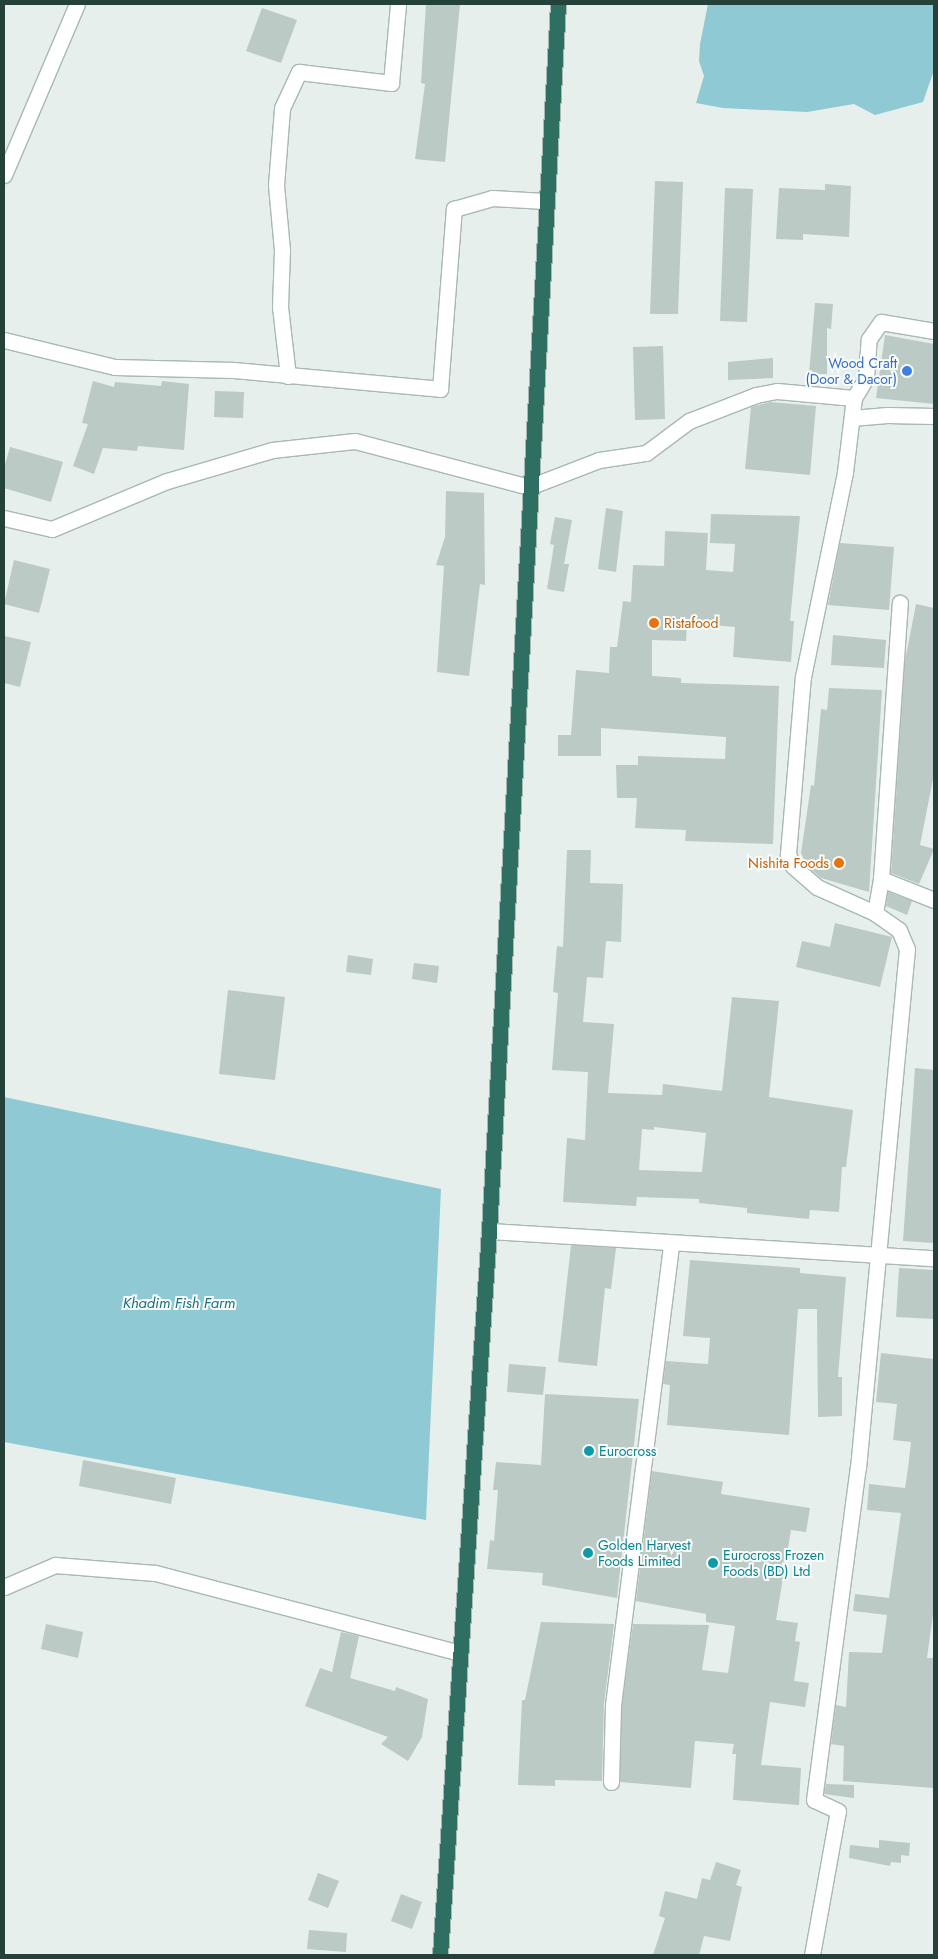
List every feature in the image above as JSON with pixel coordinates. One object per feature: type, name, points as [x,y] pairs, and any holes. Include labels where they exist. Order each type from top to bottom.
[{"type":"highway","points":[[440,1955],[489,1231],[529,486],[558,4]]},
{"type":"street","points":[[4,175],[77,4]]},
{"type":"street","points":[[288,376],[280,307],[282,250],[276,186],[282,108],[299,72],[392,83],[398,4]]},
{"type":"street","points":[[4,340],[115,367],[233,370],[440,389],[454,209],[492,198],[546,200]]},
{"type":"street","points":[[812,1955],[838,1811],[814,1800],[858,1468],[907,949],[899,930],[875,913],[817,887],[793,866],[788,854],[803,676],[845,472],[854,398],[866,378],[870,339],[881,322],[934,331]]},
{"type":"street","points":[[4,518],[52,529],[167,481],[263,453],[355,442],[529,486],[599,460],[646,453],[689,421],[756,395],[777,392],[854,398]]},
{"type":"street","points":[[852,418],[887,415],[934,416]]},
{"type":"street","points":[[875,913],[881,879],[900,603]]},
{"type":"street","points":[[881,879],[934,900]]},
{"type":"street","points":[[489,1231],[671,1244],[934,1258]]},
{"type":"street","points":[[610,1782],[613,1705],[671,1244]]},
{"type":"street","points":[[4,1586],[55,1565],[155,1573],[460,1653]]},
{"type":"water","points":[[708,4],[934,4],[933,73],[923,102],[875,115],[854,104],[807,112],[723,108],[696,103],[704,76],[699,61],[700,44]]},
{"type":"water","name":"Khadim Fish Farm","points":[[4,1097],[441,1189],[426,1520],[4,1442]]},
{"type":"building","points":[[426,4],[460,4],[445,162],[415,159],[425,84],[421,83]]},
{"type":"building","points":[[262,8],[297,20],[281,63],[246,51]]},
{"type":"building","points":[[655,181],[683,182],[678,314],[650,314]]},
{"type":"building","points":[[825,184],[851,186],[849,237],[803,234],[803,240],[776,239],[779,188],[825,190]]},
{"type":"building","points":[[725,188],[753,189],[747,322],[720,321]]},
{"type":"building","points":[[815,303],[833,304],[831,329],[827,328],[827,374],[809,374]]},
{"type":"building","name":"Wood Craft (Door & Dacor)","points":[[885,335],[934,344],[934,404],[876,398]]},
{"type":"building","points":[[663,346],[665,419],[635,420],[633,347]]},
{"type":"building","points":[[773,358],[773,378],[728,380],[728,362]]},
{"type":"building","points":[[93,381],[114,387],[115,382],[161,386],[162,381],[189,384],[184,450],[138,446],[137,451],[103,448],[94,474],[73,466],[88,424],[82,423]]},
{"type":"building","points":[[215,391],[244,392],[243,418],[214,417]]},
{"type":"building","points":[[770,402],[816,406],[810,475],[745,469],[751,407]]},
{"type":"building","points":[[10,447],[63,462],[51,502],[4,488],[4,468]]},
{"type":"building","points":[[446,491],[484,493],[485,585],[480,584],[469,676],[437,672],[444,566],[436,565],[445,537]]},
{"type":"building","points":[[606,508],[623,511],[616,572],[598,569]]},
{"type":"building","points":[[711,514],[800,516],[790,621],[794,621],[791,662],[733,657],[735,627],[687,623],[686,641],[652,640],[652,676],[681,678],[681,683],[779,686],[773,844],[685,841],[686,830],[635,828],[637,798],[617,798],[616,765],[638,765],[638,756],[725,759],[726,737],[601,728],[601,756],[558,756],[558,735],[571,735],[576,670],[609,673],[610,647],[617,647],[623,601],[631,602],[633,565],[664,566],[665,531],[708,533],[706,570],[733,572],[735,544],[710,543]]},
{"type":"building","points":[[555,517],[572,520],[564,564],[569,564],[564,592],[547,589],[554,545],[550,544]]},
{"type":"building","points":[[840,543],[894,547],[889,610],[828,605]]},
{"type":"building","points":[[14,560],[50,569],[39,613],[4,604]]},
{"type":"building","points":[[916,604],[934,608],[934,774],[920,845],[934,849],[919,884],[891,873],[905,661]]},
{"type":"building","points":[[833,635],[886,640],[884,668],[831,665]]},
{"type":"building","points":[[4,636],[31,642],[20,687],[4,683]]},
{"type":"building","points":[[829,688],[882,690],[869,892],[821,878],[807,866],[801,853],[811,785],[814,786],[821,709],[827,710]]},
{"type":"building","points":[[567,850],[591,850],[590,883],[623,884],[621,942],[606,941],[603,978],[587,977],[583,1022],[614,1024],[608,1093],[662,1095],[663,1084],[722,1091],[732,997],[779,1001],[769,1097],[853,1110],[846,1167],[842,1167],[839,1212],[810,1210],[809,1219],[747,1213],[747,1208],[699,1203],[699,1199],[637,1197],[636,1206],[563,1202],[567,1138],[585,1140],[588,1072],[552,1070],[558,993],[553,992],[557,946],[563,947]],"holes":[[[654,1127],[706,1133],[702,1172],[639,1170],[642,1129],[654,1130]]]},
{"type":"building","points":[[888,892],[912,901],[907,915],[886,906]]},
{"type":"building","points":[[835,923],[892,937],[880,987],[796,967],[802,941],[830,947]]},
{"type":"building","points":[[348,955],[373,959],[371,975],[346,972]]},
{"type":"building","points":[[414,963],[439,966],[437,983],[412,979]]},
{"type":"building","points":[[228,990],[285,997],[275,1080],[219,1074]]},
{"type":"building","points":[[915,1068],[934,1070],[934,1243],[903,1241]]},
{"type":"building","points":[[571,1245],[616,1248],[611,1289],[605,1288],[597,1366],[558,1362]]},
{"type":"building","points":[[690,1260],[800,1268],[800,1273],[846,1277],[838,1377],[842,1377],[842,1416],[818,1417],[817,1309],[798,1309],[789,1435],[667,1425],[670,1385],[663,1384],[666,1361],[708,1364],[710,1338],[683,1336]]},
{"type":"building","points":[[899,1268],[934,1270],[934,1319],[896,1317]]},
{"type":"building","points":[[881,1353],[934,1359],[934,1607],[927,1658],[934,1658],[934,1788],[843,1781],[844,1746],[831,1744],[836,1705],[846,1707],[849,1652],[882,1653],[887,1615],[853,1611],[855,1594],[889,1598],[901,1513],[867,1510],[869,1484],[905,1488],[908,1468],[911,1442],[893,1440],[897,1404],[876,1402]]},
{"type":"building","points":[[509,1364],[546,1367],[543,1395],[507,1392]]},
{"type":"building","points":[[545,1394],[639,1399],[617,1598],[542,1585],[543,1573],[487,1569],[490,1540],[494,1541],[498,1490],[493,1490],[496,1462],[541,1465]]},
{"type":"building","points":[[83,1460],[176,1478],[171,1504],[79,1486]]},
{"type":"building","points":[[652,1471],[723,1482],[721,1494],[810,1508],[806,1532],[791,1530],[776,1620],[798,1623],[795,1641],[800,1642],[794,1681],[809,1683],[805,1707],[770,1702],[761,1765],[801,1768],[799,1805],[733,1800],[736,1754],[732,1754],[734,1744],[695,1741],[691,1788],[620,1782],[622,1706],[633,1624],[709,1625],[702,1670],[728,1673],[735,1626],[706,1622],[706,1614],[636,1601]]},
{"type":"building","points":[[541,1622],[614,1624],[604,1704],[602,1781],[555,1780],[555,1786],[518,1785],[522,1700],[525,1700]]},
{"type":"building","points":[[46,1624],[83,1632],[78,1658],[41,1649]]},
{"type":"building","points":[[341,1632],[359,1636],[350,1678],[395,1691],[396,1687],[428,1699],[422,1737],[408,1761],[381,1744],[388,1737],[305,1706],[320,1668],[332,1672]]},
{"type":"building","points":[[826,1784],[854,1785],[854,1798],[824,1794]]},
{"type":"building","points":[[879,1840],[910,1843],[909,1856],[901,1855],[901,1863],[891,1862],[890,1866],[849,1858],[850,1845],[879,1848]]},
{"type":"building","points":[[716,1862],[741,1870],[736,1885],[742,1887],[730,1941],[704,1936],[699,1955],[653,1955],[665,1918],[659,1916],[665,1891],[697,1899],[702,1878],[710,1880]]},
{"type":"building","points":[[318,1873],[339,1881],[328,1908],[308,1900]]},
{"type":"building","points":[[401,1894],[422,1902],[412,1929],[391,1921]]},
{"type":"building","points":[[309,1930],[347,1933],[346,1952],[307,1949]]},
{"type":"place","name":"Wood Craft (Door & Dacor)","points":[[907,371]]},
{"type":"place","name":"Ristafood","points":[[654,623]]},
{"type":"place","name":"Nishita Foods","points":[[839,863]]},
{"type":"place","name":"Eurocross","points":[[589,1451]]},
{"type":"place","name":"Golden Harvest Foods Limited","points":[[588,1553]]},
{"type":"place","name":"Eurocross Frozen Foods (BD) Ltd","points":[[713,1563]]}]
